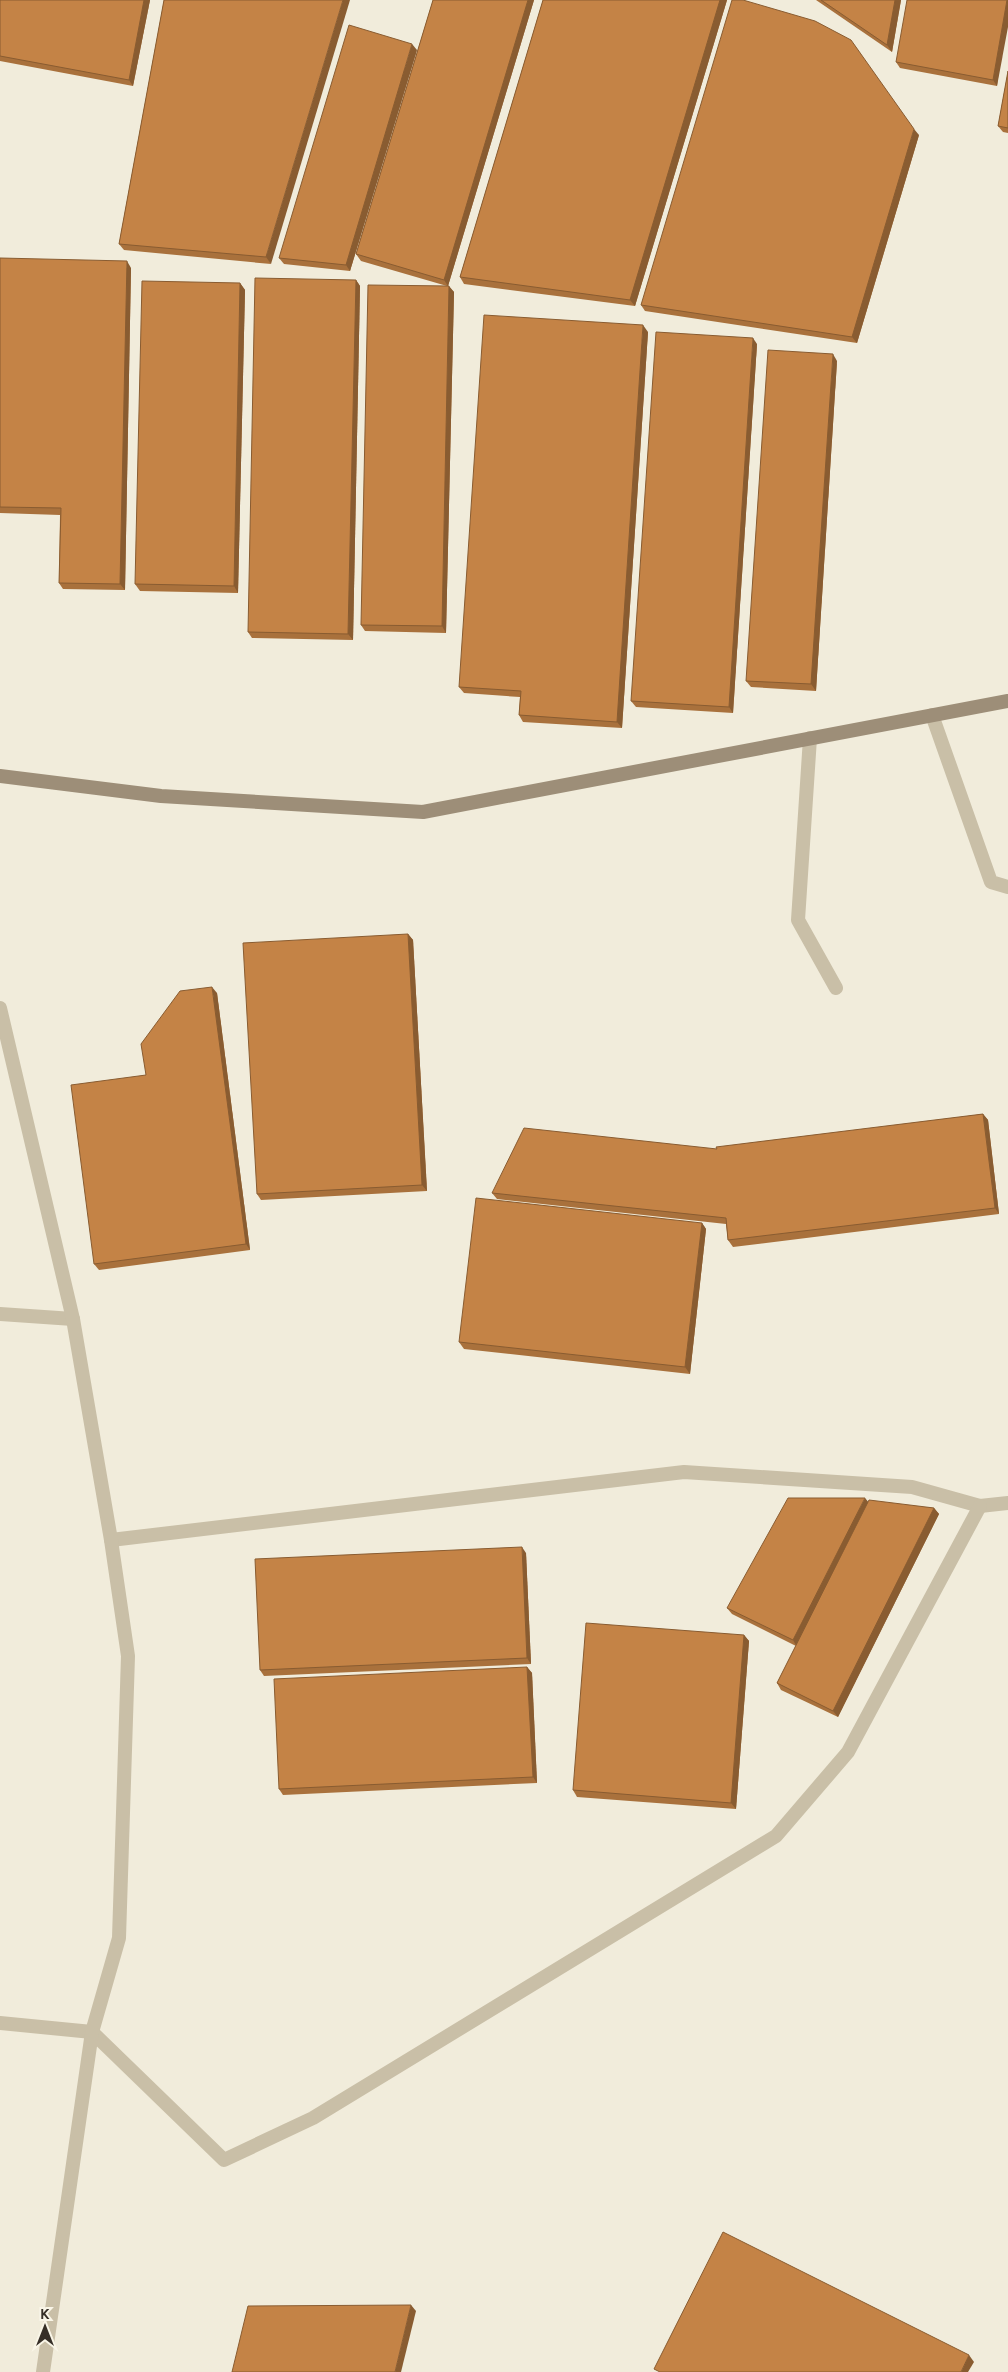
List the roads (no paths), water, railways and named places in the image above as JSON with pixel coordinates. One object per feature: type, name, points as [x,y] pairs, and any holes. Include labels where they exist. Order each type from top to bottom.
[{"type":"main road","points":[[0,776],[161,796],[423,812],[1008,700]]},
{"type":"street","points":[[932,715],[991,882],[1008,887]]},
{"type":"street","points":[[810,738],[798,920],[836,988]]},
{"type":"street","points":[[0,1008],[73,1319],[111,1540],[128,1656],[119,1938],[92,2032],[43,2372]]},
{"type":"street","points":[[0,1314],[73,1319]]},
{"type":"street","points":[[111,1540],[684,1472],[912,1487],[980,1506],[1008,1503]]},
{"type":"street","points":[[0,2023],[92,2032],[224,2160],[313,2118],[776,1836],[848,1752],[980,1506]]}]
